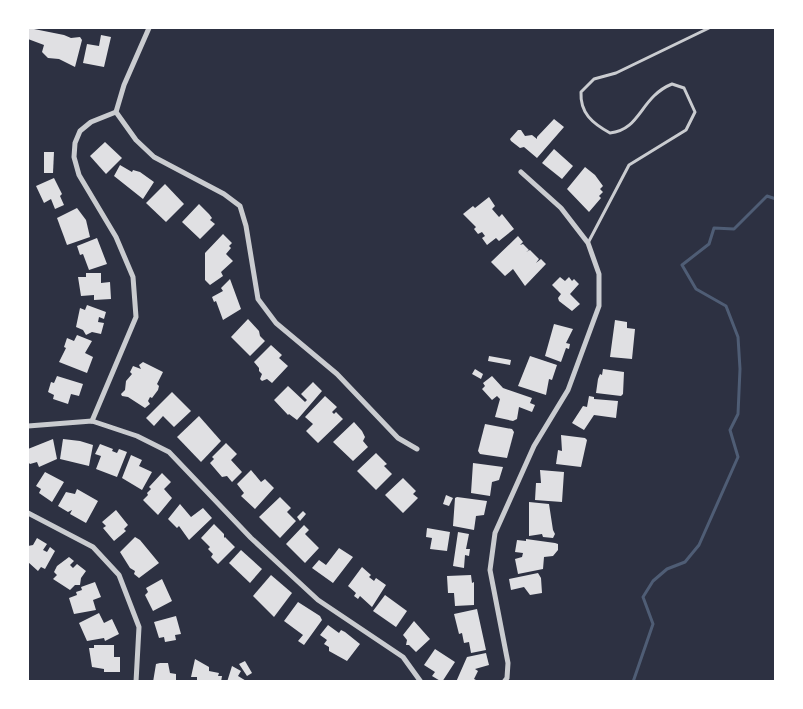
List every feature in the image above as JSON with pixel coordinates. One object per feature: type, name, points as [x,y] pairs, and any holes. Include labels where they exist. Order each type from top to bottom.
[{"type":"street","points":[[116,112],[124,85],[149,28]]},
{"type":"street","points":[[92,420],[136,317],[133,277],[116,237],[78,174],[74,158],[75,143],[80,131],[91,122],[116,112]]},
{"type":"street","points":[[116,112],[136,140],[154,157],[224,194],[240,206],[246,226],[258,299],[276,322],[336,374],[398,438],[417,449]]},
{"type":"street","points":[[504,682],[507,678],[508,663],[490,570],[493,542],[534,446],[568,390],[599,306],[599,274],[588,244],[561,208],[521,172]]},
{"type":"street","points":[[28,426],[92,420],[137,436],[169,452],[250,538],[318,600],[403,657],[421,682]]},
{"type":"street","points":[[28,514],[93,547],[120,575],[139,628],[136,682]]},
{"type":"lane","points":[[588,244],[630,165],[686,130],[695,112],[684,88],[672,84],[659,89],[628,128],[610,133],[594,124],[585,113],[581,103],[581,92],[594,79],[616,72],[709,28]]},
{"type":"building","points":[[29,28],[71,38],[80,37],[82,40],[75,67],[59,59],[48,58],[42,52],[44,45],[28,39]]},
{"type":"building","points":[[101,35],[111,37],[104,67],[83,63],[87,44],[99,46]]},
{"type":"building","points":[[554,119],[564,127],[537,158],[524,147],[520,148],[510,139],[518,130],[521,130],[525,136],[532,135],[537,139]]},
{"type":"building","points":[[105,142],[122,158],[106,174],[90,156]]},
{"type":"building","points":[[554,149],[573,166],[562,179],[542,163]]},
{"type":"building","points":[[44,152],[54,152],[53,173],[44,173]]},
{"type":"building","points":[[120,165],[132,172],[133,170],[140,172],[154,182],[143,199],[114,176]]},
{"type":"building","points":[[585,167],[595,175],[603,186],[600,189],[603,192],[599,196],[601,198],[589,212],[567,189]]},
{"type":"building","points":[[54,178],[62,194],[60,196],[64,205],[55,209],[51,199],[44,203],[36,186]]},
{"type":"building","points":[[165,184],[184,204],[166,222],[146,203]]},
{"type":"building","points":[[489,197],[495,206],[492,209],[499,217],[502,214],[514,229],[499,241],[496,238],[487,245],[482,238],[485,236],[482,232],[478,234],[474,229],[476,227],[463,214],[473,206],[475,208]]},
{"type":"building","points":[[199,204],[209,214],[212,218],[210,220],[215,224],[200,239],[182,222]]},
{"type":"building","points":[[77,208],[86,220],[90,237],[67,245],[57,218]]},
{"type":"building","points":[[223,234],[232,243],[229,246],[231,248],[226,254],[233,261],[221,272],[223,276],[210,285],[205,280],[205,253]]},
{"type":"building","points":[[518,236],[523,242],[520,245],[523,244],[529,250],[526,252],[530,250],[539,259],[536,263],[541,259],[546,264],[525,286],[513,269],[505,276],[491,262]]},
{"type":"building","points":[[97,238],[107,264],[89,270],[83,254],[80,255],[77,246]]},
{"type":"building","points":[[86,273],[101,273],[101,283],[110,282],[111,299],[94,300],[94,295],[81,296],[78,277],[86,277]]},
{"type":"building","points":[[560,277],[565,281],[569,277],[572,281],[574,279],[579,284],[570,294],[580,304],[572,311],[559,301],[558,298],[561,294],[552,285]]},
{"type":"building","points":[[230,279],[241,309],[223,320],[216,301],[214,302],[212,297],[223,291],[221,288]]},
{"type":"building","points":[[87,305],[106,312],[104,319],[99,317],[98,322],[104,323],[101,334],[92,332],[86,335],[83,330],[76,327],[80,308],[85,310]]},
{"type":"building","points":[[248,319],[265,341],[250,356],[231,337]]},
{"type":"building","points":[[615,320],[627,322],[627,328],[635,329],[632,359],[610,357]]},
{"type":"building","points":[[554,324],[573,329],[566,343],[570,344],[569,349],[566,348],[561,362],[545,356]]},
{"type":"building","points":[[77,335],[92,341],[85,353],[93,357],[87,373],[59,362],[66,348],[64,347],[67,338],[74,341]]},
{"type":"building","points":[[271,345],[282,355],[279,358],[288,366],[272,383],[267,379],[262,381],[260,379],[262,374],[254,362]]},
{"type":"building","points":[[489,356],[511,360],[510,365],[488,361]]},
{"type":"building","points":[[530,356],[557,365],[552,380],[549,379],[546,395],[518,386]]},
{"type":"building","points":[[143,362],[163,372],[157,384],[159,386],[158,390],[152,398],[150,397],[148,401],[150,404],[145,408],[121,394],[125,390],[126,381],[132,374],[130,372],[133,366],[141,369],[139,365]]},
{"type":"building","points":[[475,369],[483,374],[481,379],[472,374]]},
{"type":"building","points":[[603,369],[624,372],[623,394],[621,396],[596,393],[598,379],[600,374],[602,375]]},
{"type":"building","points":[[57,376],[83,384],[79,396],[71,394],[68,404],[53,399],[54,395],[48,392],[51,382],[54,383]]},
{"type":"building","points":[[492,376],[503,388],[532,398],[530,403],[535,405],[532,412],[519,407],[517,419],[513,421],[495,417],[500,399],[497,396],[492,400],[482,389],[485,386],[483,383]]},
{"type":"building","points":[[313,382],[322,391],[297,420],[288,415],[274,400],[288,386],[305,402],[307,400],[301,394]]},
{"type":"building","points":[[172,392],[191,411],[174,427],[163,416],[154,426],[146,418]]},
{"type":"building","points":[[325,396],[337,407],[332,412],[334,414],[336,412],[343,419],[318,443],[306,431],[313,424],[305,417]]},
{"type":"building","points":[[589,396],[594,397],[594,399],[618,401],[616,418],[594,415],[584,430],[572,423],[583,406],[587,407]]},
{"type":"building","points":[[199,416],[221,441],[201,462],[177,437]]},
{"type":"building","points":[[354,422],[362,431],[365,437],[363,441],[368,447],[353,461],[333,442]]},
{"type":"building","points":[[485,424],[512,429],[514,432],[507,458],[480,454],[478,451]]},
{"type":"building","points":[[561,435],[585,438],[587,440],[581,467],[556,464],[558,450],[562,451]]},
{"type":"building","points":[[53,439],[57,459],[39,467],[37,462],[30,464],[28,462],[28,449]]},
{"type":"building","points":[[63,439],[93,445],[89,466],[60,459]]},
{"type":"building","points":[[226,443],[237,454],[231,460],[242,472],[232,482],[227,476],[222,477],[210,463],[214,459],[212,457]]},
{"type":"building","points":[[100,444],[113,449],[112,451],[117,453],[119,449],[127,452],[117,477],[96,469],[101,456],[95,454]]},
{"type":"building","points":[[376,453],[387,464],[384,466],[392,474],[376,490],[357,471]]},
{"type":"building","points":[[131,455],[142,460],[139,466],[152,472],[142,490],[122,478]]},
{"type":"building","points":[[473,463],[503,467],[499,480],[492,482],[490,496],[471,493]]},
{"type":"building","points":[[251,470],[261,482],[265,479],[274,488],[255,509],[241,496],[244,493],[237,484]]},
{"type":"building","points":[[540,470],[564,472],[562,502],[535,500],[536,483],[541,483]]},
{"type":"building","points":[[45,472],[64,482],[52,502],[39,493],[41,489],[36,486]]},
{"type":"building","points":[[162,473],[171,482],[164,489],[172,498],[158,515],[143,500],[151,489],[149,487]]},
{"type":"building","points":[[403,478],[416,491],[413,494],[418,498],[403,513],[385,495]]},
{"type":"building","points":[[77,489],[98,501],[86,523],[70,514],[72,510],[68,512],[58,506],[66,492],[75,494]]},
{"type":"building","points":[[446,495],[453,498],[449,506],[443,504]]},
{"type":"building","points":[[280,497],[291,508],[287,512],[296,521],[280,538],[259,517]]},
{"type":"building","points":[[455,498],[487,501],[484,515],[476,516],[474,530],[453,526]]},
{"type":"building","points":[[529,502],[549,504],[555,534],[553,538],[543,537],[542,534],[529,536]]},
{"type":"building","points":[[180,504],[191,517],[203,508],[212,518],[189,540],[179,526],[177,528],[168,519]]},
{"type":"building","points":[[116,510],[128,525],[124,529],[126,531],[114,541],[103,528],[106,526],[102,522]]},
{"type":"building","points":[[303,511],[306,514],[300,521],[297,517]]},
{"type":"building","points":[[214,524],[224,534],[224,538],[235,547],[218,564],[211,557],[213,554],[208,549],[210,547],[201,538]]},
{"type":"building","points":[[304,525],[309,530],[305,534],[319,548],[305,563],[286,544]]},
{"type":"building","points":[[427,528],[450,532],[447,551],[430,549],[432,538],[426,537]]},
{"type":"building","points":[[458,532],[469,534],[466,549],[470,549],[469,556],[465,555],[464,568],[453,566]]},
{"type":"building","points":[[135,537],[140,540],[159,563],[139,578],[134,574],[135,571],[130,568],[120,552]]},
{"type":"building","points":[[37,538],[47,544],[43,550],[47,552],[50,547],[55,551],[45,569],[41,567],[38,571],[28,562],[28,546],[33,545]]},
{"type":"building","points":[[526,539],[558,544],[558,550],[553,556],[544,557],[543,569],[518,574],[515,559],[522,557],[523,553],[515,552],[517,540],[526,541]]},
{"type":"building","points":[[339,548],[353,557],[333,583],[312,568],[319,560],[326,565]]},
{"type":"building","points":[[241,550],[262,569],[250,583],[229,563]]},
{"type":"building","points":[[69,557],[74,561],[70,565],[73,568],[77,564],[86,571],[81,578],[80,585],[75,585],[70,590],[53,579],[57,575],[54,572],[57,566]]},
{"type":"building","points":[[362,567],[371,575],[369,577],[374,581],[376,578],[386,585],[372,607],[360,596],[358,599],[354,596],[356,593],[348,586]]},
{"type":"building","points":[[538,573],[541,578],[542,593],[530,595],[524,587],[511,590],[509,579]]},
{"type":"building","points":[[271,575],[292,593],[274,617],[253,596]]},
{"type":"building","points":[[471,575],[472,583],[474,582],[474,605],[455,606],[454,593],[448,593],[447,576]]},
{"type":"building","points":[[162,579],[172,601],[153,611],[145,595],[148,592],[146,588]]},
{"type":"building","points":[[95,582],[101,597],[93,600],[96,610],[74,614],[69,598],[77,595],[76,592],[82,590],[81,587]]},
{"type":"building","points":[[385,595],[407,611],[396,627],[373,611]]},
{"type":"building","points":[[298,602],[320,616],[322,620],[304,645],[298,641],[303,635],[284,621]]},
{"type":"building","points":[[477,609],[486,650],[471,653],[469,642],[464,643],[462,633],[459,634],[454,614]]},
{"type":"building","points":[[99,613],[104,623],[112,619],[119,634],[105,641],[104,638],[87,641],[79,623]]},
{"type":"building","points":[[176,616],[181,634],[175,635],[176,640],[165,642],[164,637],[159,638],[154,622]]},
{"type":"building","points":[[414,621],[430,639],[416,652],[409,645],[406,645],[407,640],[403,635]]},
{"type":"building","points":[[328,625],[339,633],[341,630],[345,632],[360,644],[347,661],[329,651],[329,647],[324,644],[327,640],[320,635]]},
{"type":"building","points":[[94,645],[114,645],[114,657],[120,657],[120,672],[104,672],[104,669],[92,667],[89,648],[94,648]]},
{"type":"building","points":[[435,649],[455,662],[442,682],[432,676],[435,672],[424,665]]},
{"type":"building","points":[[486,653],[489,665],[475,669],[478,671],[474,679],[480,682],[456,682],[467,657]]},
{"type":"building","points":[[195,659],[209,667],[209,671],[219,673],[218,676],[222,676],[221,682],[197,682],[197,677],[191,677]]},
{"type":"building","points":[[245,661],[252,673],[247,676],[239,664]]},
{"type":"building","points":[[168,663],[170,673],[176,674],[176,682],[153,682],[156,664]]},
{"type":"building","points":[[232,666],[241,671],[238,676],[248,682],[227,682]]},
{"type":"waterway","points":[[633,682],[653,624],[643,597],[653,581],[667,569],[685,562],[699,545],[738,457],[730,430],[738,414],[740,369],[738,337],[726,306],[696,289],[682,265],[709,244],[714,228],[734,229],[767,196],[776,199]]}]
